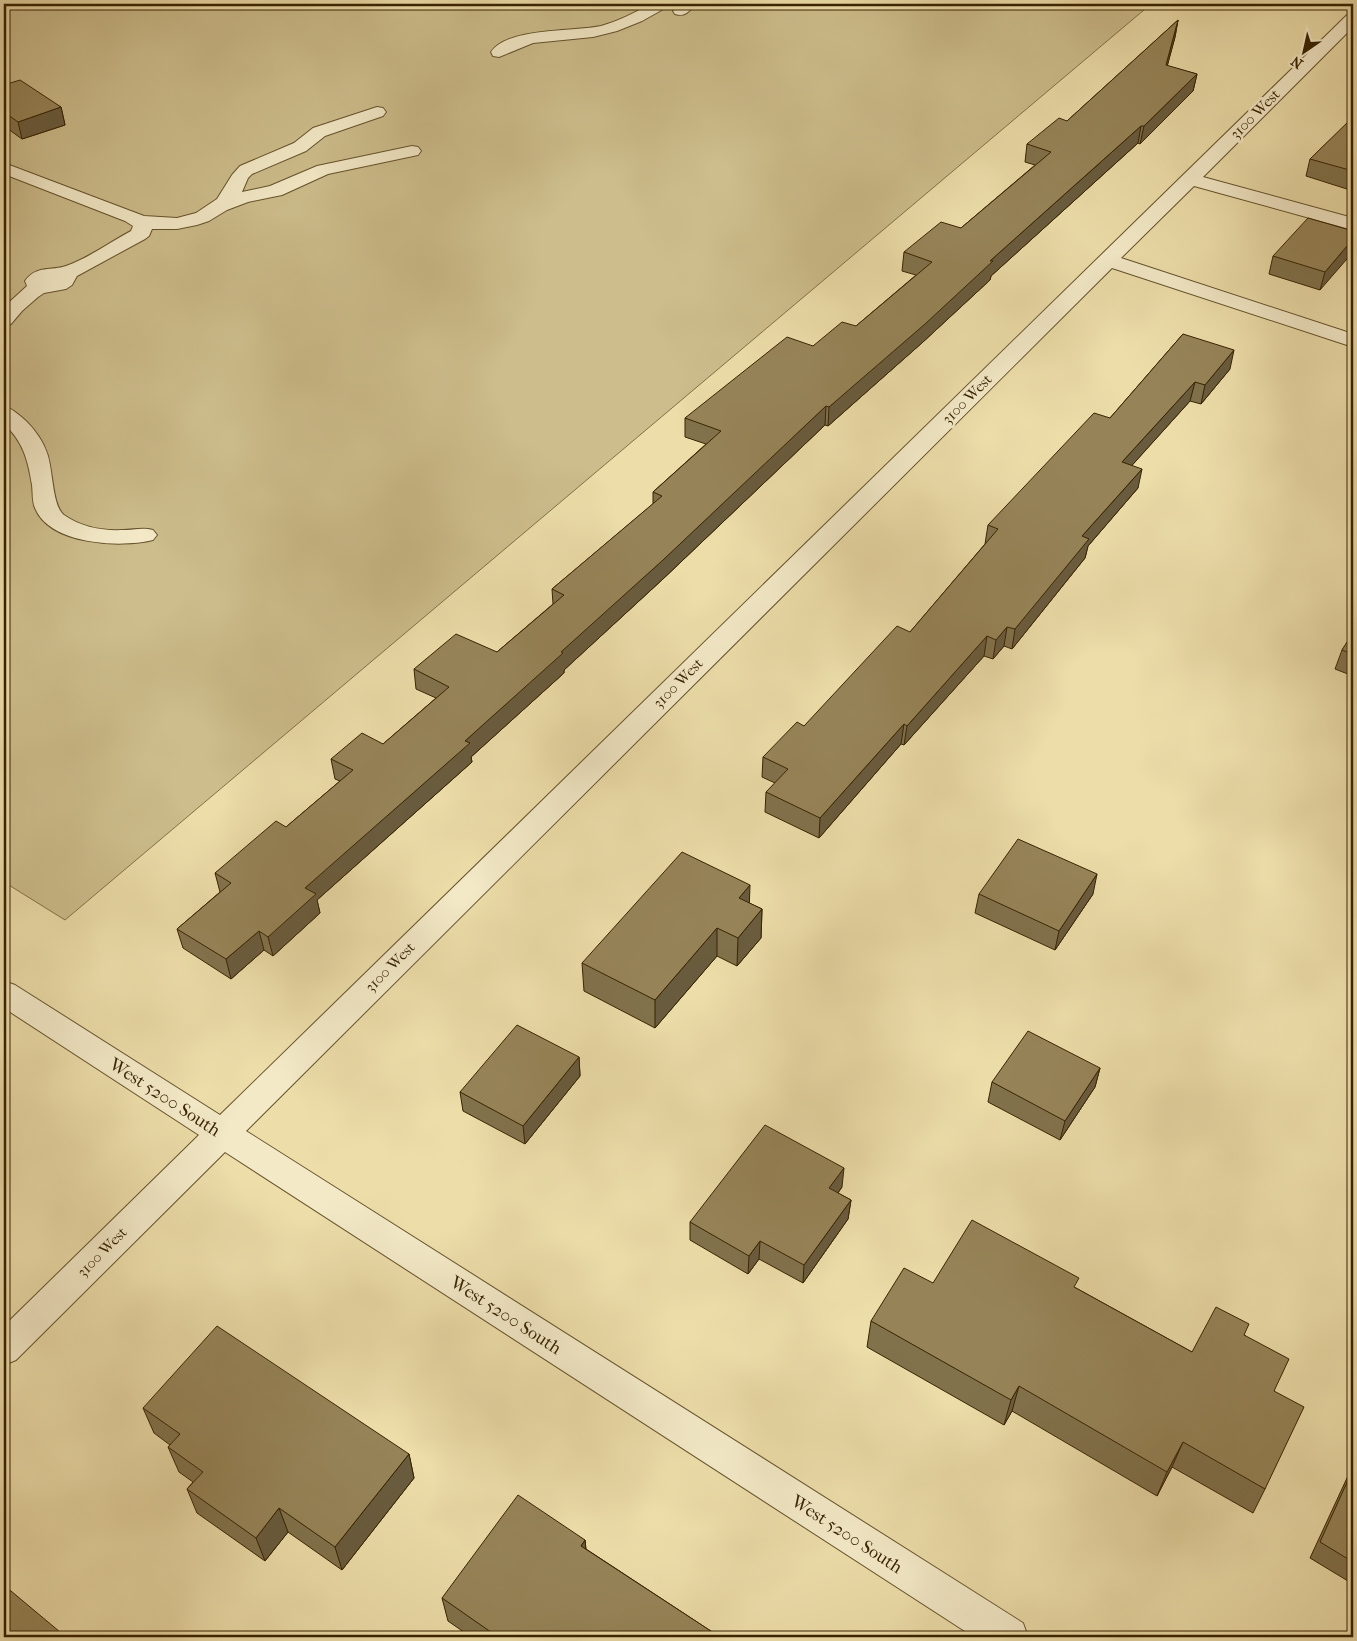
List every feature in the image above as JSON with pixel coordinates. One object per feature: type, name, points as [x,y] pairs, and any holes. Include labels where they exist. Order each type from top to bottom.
[{"type":"street","points":[[499,52],[513,43],[528,38],[582,34],[608,29],[628,22],[661,4]]},
{"type":"street","name":"3100 West","points":[[4,1349],[1353,18]]},
{"type":"street","points":[[238,195],[236,182],[246,170],[290,152],[319,132],[377,112]]},
{"type":"street","points":[[4,168],[138,228],[153,228],[202,217],[238,195],[275,191],[323,170],[412,150]]},
{"type":"street","points":[[1190,179],[1353,224]]},
{"type":"street","points":[[4,320],[18,304],[40,288],[35,281],[45,274],[61,272],[66,274],[138,228]]},
{"type":"street","points":[[1107,260],[1353,341]]},
{"type":"street","points":[[4,413],[24,430],[33,442],[38,457],[48,511],[58,522],[85,535],[103,538],[145,535]]},
{"type":"street","name":"West 5200 South","points":[[4,993],[1009,1637]]},
{"type":"shaded area","points":[[4,4],[1151,4],[65,920],[4,882]]},
{"type":"building","points":[[1178,20],[1166,65],[1197,74],[1144,126],[1141,126],[990,261],[993,261],[925,324],[829,407],[826,406],[663,560],[561,652],[563,653],[465,741],[470,743],[305,888],[316,894],[268,937],[259,931],[226,959],[177,929],[231,883],[215,873],[276,821],[286,827],[353,770],[331,759],[362,733],[383,744],[449,687],[414,669],[456,634],[497,652],[564,595],[552,589],[662,496],[653,492],[721,431],[685,418],[787,337],[813,346],[842,322],[856,326],[932,262],[904,252],[941,222],[961,228],[1051,152],[1027,144],[1059,118],[1067,121]]},
{"type":"building","points":[[20,80],[61,107],[18,122],[4,112],[4,85]]},
{"type":"building","points":[[1353,117],[1353,171],[1310,159]]},
{"type":"building","points":[[1308,218],[1353,231],[1353,239],[1325,272],[1273,256]]},
{"type":"building","points":[[1183,334],[1234,350],[1205,385],[1195,382],[1122,462],[1142,469],[1082,536],[1089,539],[1015,629],[1007,627],[996,640],[987,636],[907,726],[904,724],[820,818],[766,792],[788,769],[763,757],[797,722],[804,726],[897,626],[910,632],[998,529],[988,525],[1094,413],[1110,418]]},
{"type":"building","points":[[1353,633],[1353,654],[1342,650]]},
{"type":"building","points":[[1018,839],[1097,874],[1059,931],[979,894]]},
{"type":"building","points":[[682,852],[750,885],[739,898],[762,909],[738,938],[717,928],[655,1000],[582,963]]},
{"type":"building","points":[[517,1025],[579,1057],[523,1126],[460,1092]]},
{"type":"building","points":[[1028,1031],[1100,1068],[1065,1121],[992,1082]]},
{"type":"building","points":[[765,1125],[844,1168],[829,1188],[851,1200],[804,1265],[760,1241],[749,1256],[690,1222]]},
{"type":"building","points":[[972,1220],[1079,1278],[1074,1287],[1192,1352],[1216,1307],[1249,1324],[1244,1335],[1289,1359],[1274,1391],[1304,1407],[1265,1489],[1183,1442],[1167,1472],[1019,1386],[1011,1400],[871,1321],[904,1268],[933,1283]]},
{"type":"building","points":[[217,1326],[409,1454],[335,1547],[279,1508],[256,1538],[187,1489],[203,1472],[168,1447],[180,1434],[143,1408]]},
{"type":"building","points":[[1353,1469],[1353,1562],[1320,1542]]},
{"type":"building","points":[[518,1495],[585,1540],[581,1546],[720,1637],[498,1637],[442,1598]]},
{"type":"building","points":[[5,1586],[66,1637],[4,1637]]}]
